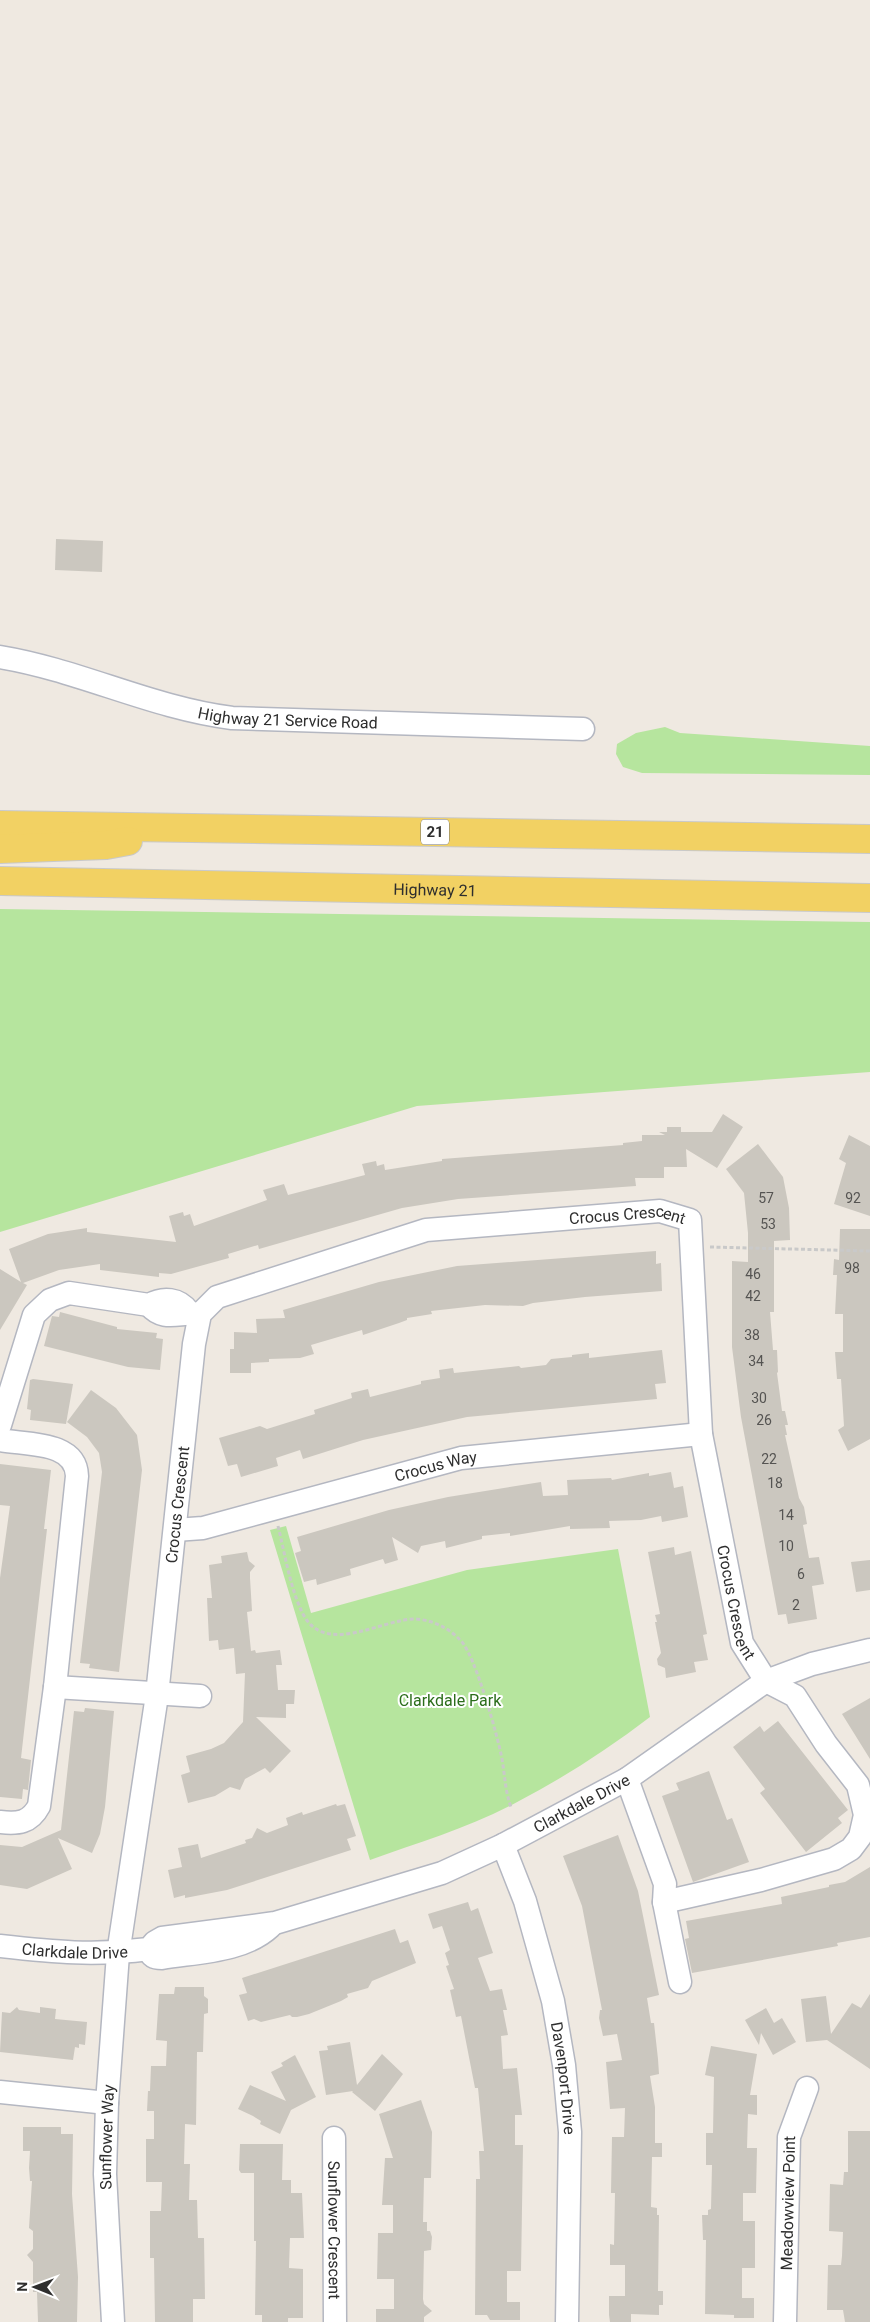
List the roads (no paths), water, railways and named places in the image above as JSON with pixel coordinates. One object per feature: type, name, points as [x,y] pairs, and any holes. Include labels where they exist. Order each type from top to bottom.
[{"type":"main road","name":"21","points":[[0,825],[870,839]]},
{"type":"main road","points":[[0,849],[106,845],[196,828]]},
{"type":"main road","name":"Highway 21","points":[[0,881],[870,898]]},
{"type":"street","name":"Highway 21 Service Road","points":[[0,657],[36,665],[170,706],[216,716],[274,720],[583,729]]},
{"type":"street","name":"Crocus Crescent","points":[[118,1954],[157,1695],[194,1344],[195,1313],[217,1297],[426,1230],[660,1211],[690,1220],[701,1434],[742,1643],[766,1681]]},
{"type":"street","points":[[0,1425],[34,1315],[50,1300],[69,1293],[149,1305],[154,1311],[166,1316],[195,1313]]},
{"type":"street","name":"Crocus Way","points":[[175,1530],[203,1528],[461,1458],[701,1434]]},
{"type":"street","points":[[0,1440],[62,1450],[73,1459],[77,1466],[55,1687],[39,1806],[36,1812],[24,1822],[18,1824],[0,1822]]},
{"type":"street","name":"Clarkdale Drive","points":[[0,1946],[75,1954],[118,1954],[148,1949],[162,1938],[275,1923],[442,1873],[503,1845],[627,1779],[766,1681],[812,1664],[870,1650]]},
{"type":"street","points":[[664,1902],[762,1880],[826,1862],[851,1849],[860,1837],[865,1815],[858,1785],[826,1744],[795,1696],[766,1681]]},
{"type":"street","points":[[55,1687],[157,1695],[200,1696]]},
{"type":"street","points":[[627,1779],[665,1884],[664,1902],[680,1982]]},
{"type":"street","name":"Davenport Drive","points":[[503,1845],[525,1901],[553,2001],[564,2065],[570,2132],[567,2322]]},
{"type":"street","name":"Sunflower Way","points":[[113,2322],[105,2174],[107,2104],[118,1954]]},
{"type":"street","name":"Meadowview Point","points":[[785,2322],[788,2137],[807,2088]]},
{"type":"street","points":[[0,2092],[107,2104]]},
{"type":"street","name":"Sunflower Crescent","points":[[334,2138],[335,2322]]},
{"type":"park label","name":"Clarkdale Park","points":[[450,1700]]}]
